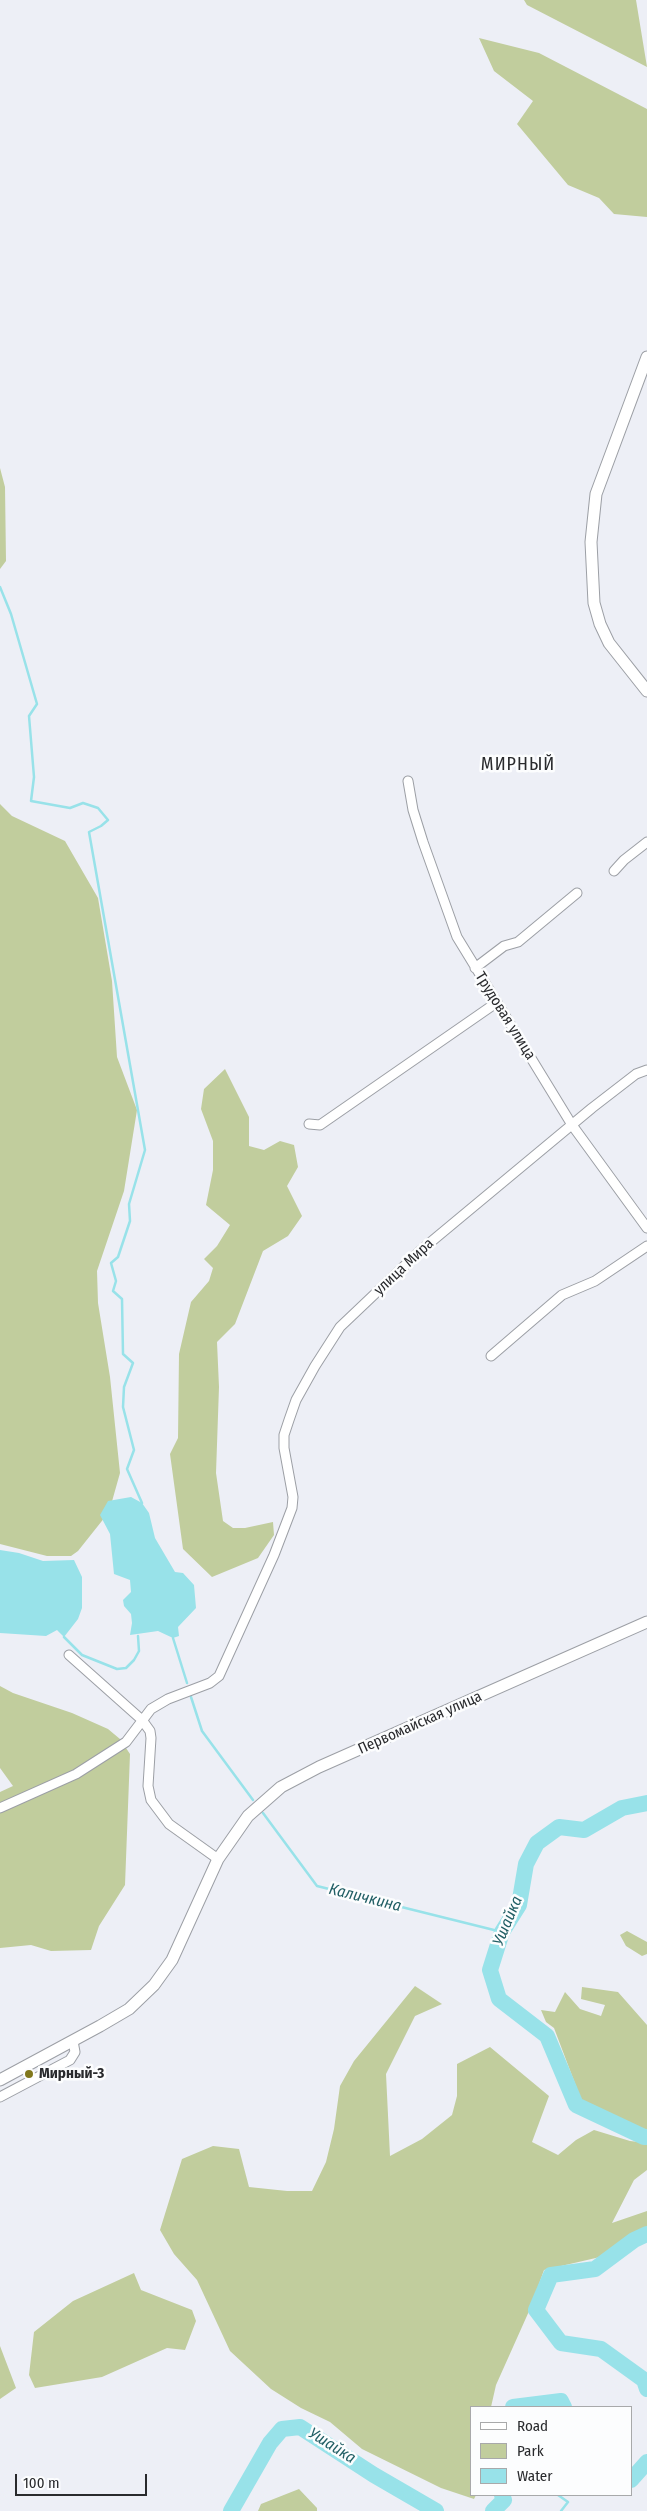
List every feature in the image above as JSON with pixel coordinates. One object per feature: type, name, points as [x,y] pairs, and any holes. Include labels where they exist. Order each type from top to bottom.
[{"type":"street","points":[[647,357],[596,494],[591,542],[594,603],[609,643],[647,691]]},
{"type":"street","name":"Трудовая улица","points":[[408,781],[412,810],[457,937],[572,1125],[647,1228]]},
{"type":"street","points":[[614,871],[624,860],[647,842]]},
{"type":"street","points":[[475,968],[504,946],[518,942],[577,893]]},
{"type":"street","points":[[309,1124],[320,1125],[496,1003]]},
{"type":"street","name":"улица Мира","points":[[0,1808],[76,1774],[126,1742],[151,1709],[168,1699],[210,1683],[219,1676],[282,1537],[292,1508],[294,1497],[285,1460],[284,1435],[296,1400],[340,1327],[420,1251],[572,1125],[636,1074],[647,1070]]},
{"type":"street","points":[[492,1356],[562,1295],[595,1282],[647,1246]]},
{"type":"street","name":"Первомайская улица","points":[[0,2080],[129,2009],[163,1974],[184,1936],[218,1859],[248,1816],[281,1787],[319,1767],[647,1622]]},
{"type":"street","points":[[69,1654],[142,1720],[150,1731],[148,1786],[151,1800],[169,1824],[218,1859]]},
{"type":"street","points":[[0,2097],[70,2060],[75,2052],[73,2041]]},
{"type":"green space","points":[[524,0],[636,0],[647,67],[527,5]]},
{"type":"green space","points":[[479,38],[539,53],[647,109],[647,217],[614,214],[599,198],[568,185],[517,124],[533,101],[494,71]]},
{"type":"green space","points":[[0,468],[5,487],[6,561],[0,569]]},
{"type":"green space","points":[[0,804],[12,816],[65,841],[98,898],[112,981],[117,1057],[137,1110],[124,1191],[97,1271],[98,1303],[110,1377],[120,1473],[109,1512],[78,1551],[71,1556],[47,1556],[0,1544]]},
{"type":"green space","points":[[225,1069],[249,1117],[249,1146],[264,1150],[280,1141],[294,1145],[298,1167],[287,1186],[302,1216],[288,1236],[263,1251],[235,1324],[217,1342],[219,1387],[216,1473],[223,1521],[233,1528],[245,1528],[273,1522],[274,1535],[258,1558],[212,1577],[183,1549],[170,1454],[178,1438],[179,1354],[191,1302],[209,1281],[213,1268],[204,1259],[217,1246],[230,1225],[206,1205],[213,1170],[213,1141],[201,1109],[204,1089]]},
{"type":"green space","points":[[0,1686],[13,1693],[72,1713],[108,1729],[120,1739],[130,1754],[125,1885],[99,1926],[91,1950],[51,1951],[31,1945],[0,1948],[0,1792],[13,1786],[0,1768]]},
{"type":"green space","points":[[627,1931],[647,1942],[647,1954],[642,1956],[626,1946],[620,1935]]},
{"type":"green space","points":[[415,1986],[442,2004],[415,2016],[386,2074],[390,2156],[422,2139],[452,2115],[457,2096],[457,2064],[490,2047],[549,2096],[532,2142],[558,2155],[576,2140],[594,2130],[630,2141],[647,2143],[647,2170],[634,2180],[612,2223],[647,2211],[647,2227],[600,2257],[544,2270],[530,2309],[496,2385],[491,2406],[470,2406],[470,2496],[476,2496],[474,2499],[441,2488],[362,2449],[330,2422],[301,2408],[271,2389],[230,2351],[197,2280],[174,2254],[160,2230],[182,2159],[213,2146],[239,2149],[249,2187],[287,2191],[312,2191],[326,2162],[334,2129],[340,2086],[354,2061]]},
{"type":"green space","points":[[582,1987],[618,1992],[647,2025],[647,2132],[582,2102],[554,2028],[546,2022],[541,2010],[555,2012],[565,1992],[580,2009],[601,2016],[605,2005],[581,1999]]},
{"type":"green space","points":[[134,2273],[141,2290],[192,2310],[196,2321],[185,2350],[167,2348],[102,2377],[35,2388],[29,2375],[34,2332],[73,2301]]},
{"type":"green space","points":[[0,2346],[16,2388],[0,2399]]},
{"type":"green space","points":[[299,2489],[317,2508],[317,2511],[258,2511],[261,2504]]},
{"type":"water","points":[[131,1497],[142,1503],[149,1513],[155,1538],[175,1572],[183,1573],[194,1585],[196,1608],[178,1627],[179,1636],[173,1638],[158,1631],[130,1635],[131,1614],[124,1606],[123,1600],[131,1592],[130,1580],[114,1574],[110,1534],[100,1515],[108,1501]]},
{"type":"water","points":[[0,1550],[19,1553],[43,1561],[74,1560],[82,1577],[82,1608],[78,1619],[64,1637],[57,1630],[46,1636],[0,1633]]},
{"type":"waterway","points":[[0,587],[11,614],[37,704],[29,716],[34,777],[31,801],[70,808],[83,803],[98,808],[108,820],[89,832],[145,1150],[129,1204],[130,1221],[118,1257],[111,1263],[116,1281],[113,1291],[122,1299],[123,1354],[133,1363],[124,1387],[123,1407],[134,1450],[127,1469],[142,1503]]},
{"type":"waterway","name":"Каличкина","points":[[64,1637],[82,1655],[117,1669],[126,1668],[134,1660],[139,1651],[138,1636]]},
{"type":"waterway","name":"Каличкина","points":[[173,1638],[187,1683]]},
{"type":"waterway","name":"Каличкина","points":[[191,1697],[202,1731],[253,1800]]},
{"type":"waterway","name":"Ушайка","points":[[647,1803],[622,1808],[584,1830],[559,1827],[537,1843],[526,1864],[519,1905],[502,1932],[490,1970],[499,1999],[547,2036],[576,2105],[647,2137]]},
{"type":"waterway","name":"Каличкина","points":[[263,1813],[317,1886],[502,1932]]},
{"type":"waterway","name":"Ушайка","points":[[647,2234],[634,2240],[595,2269],[551,2275],[536,2310],[561,2343],[601,2349],[644,2380],[647,2389]]},
{"type":"waterway","name":"Ушайка","points":[[521,2406],[561,2401],[564,2406]]},
{"type":"waterway","name":"Ушайка","points":[[231,2511],[270,2443],[282,2429],[300,2427],[374,2475],[436,2511]]},
{"type":"waterway","name":"Ушайка","points":[[632,2479],[647,2462]]},
{"type":"waterway","name":"Ушайка","points":[[493,2511],[504,2500],[502,2496]]},
{"type":"waterway","points":[[559,2496],[568,2502],[561,2511]]},
{"type":"place","name":"Мирный-3","points":[[29,2074]]},
{"type":"district","name":"МИРНЫЙ","points":[[518,765]]}]
